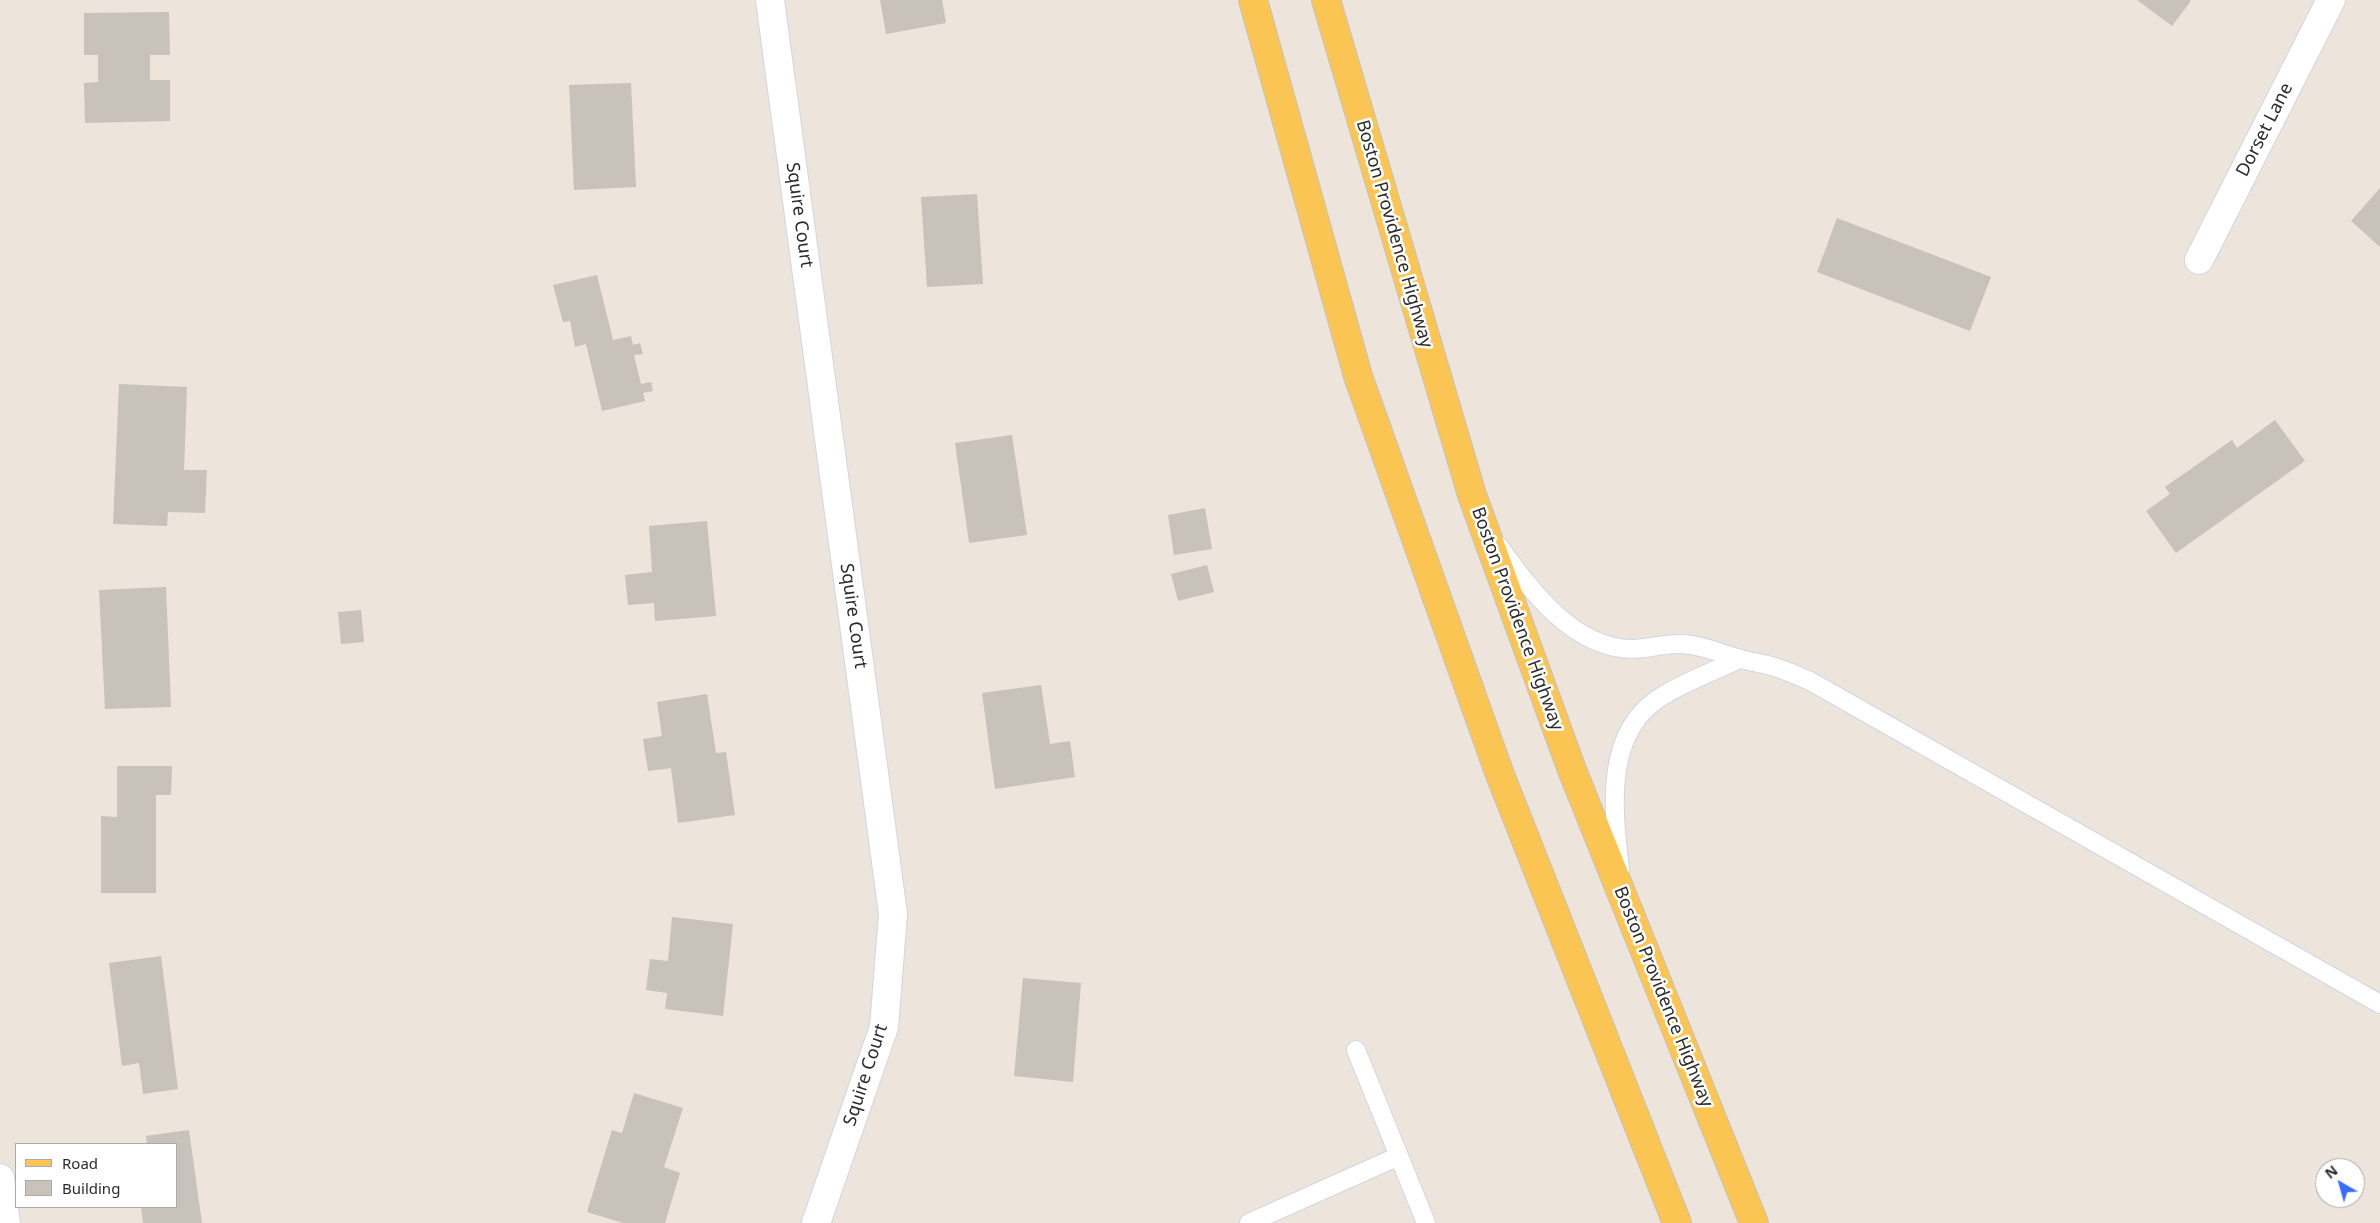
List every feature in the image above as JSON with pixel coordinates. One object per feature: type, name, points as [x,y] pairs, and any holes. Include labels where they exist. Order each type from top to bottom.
[{"type":"main road","points":[[1253,0],[1358,376],[1499,772],[1677,1223]]},
{"type":"main road","name":"Boston Providence Highway","points":[[1326,0],[1447,415],[1484,527],[1569,762],[1754,1223]]},
{"type":"street","name":"Squire Court","points":[[770,0],[894,914],[884,1027],[816,1223]]},
{"type":"street","name":"Dorset Lane","points":[[2199,260],[2331,0]]},
{"type":"street","points":[[0,1178],[6,1223]]},
{"type":"lane","points":[[1484,527],[1537,595],[1565,621],[1585,636],[1606,645],[1632,649],[1682,644],[1716,650],[1739,659],[1771,666],[1810,681],[2380,1004]]},
{"type":"lane","points":[[1623,898],[1614,811],[1615,785],[1624,742],[1634,721],[1663,695],[1739,659]]},
{"type":"lane","points":[[1356,1050],[1426,1223]]},
{"type":"lane","points":[[1249,1223],[1399,1156]]},
{"type":"building","points":[[880,0],[942,0],[946,23],[886,34]]},
{"type":"building","points":[[2137,0],[2189,0],[2191,1],[2172,26]]},
{"type":"building","points":[[169,12],[170,55],[150,55],[150,80],[170,80],[170,121],[85,123],[84,83],[98,82],[98,55],[84,55],[84,13]]},
{"type":"building","points":[[631,83],[636,187],[574,190],[569,85]]},
{"type":"building","points":[[2380,188],[2380,247],[2351,221]]},
{"type":"building","points":[[977,194],[983,284],[927,287],[921,197]]},
{"type":"building","points":[[1837,218],[1991,277],[1970,331],[1817,272]]},
{"type":"building","points":[[597,275],[613,340],[631,336],[633,345],[640,343],[643,354],[634,355],[641,384],[651,382],[653,391],[643,393],[645,401],[602,411],[586,344],[575,347],[570,321],[563,322],[553,285]]},
{"type":"building","points":[[119,384],[187,387],[184,470],[207,470],[205,513],[168,512],[167,526],[113,524]]},
{"type":"building","points":[[2275,420],[2305,461],[2176,553],[2146,511],[2170,494],[2165,487],[2232,440],[2237,448]]},
{"type":"building","points":[[1012,435],[1027,535],[969,543],[955,443]]},
{"type":"building","points":[[1205,508],[1212,549],[1174,555],[1168,515]]},
{"type":"building","points":[[707,521],[716,616],[655,621],[654,603],[628,605],[625,575],[652,572],[649,526]]},
{"type":"building","points":[[1207,565],[1214,592],[1178,601],[1171,574]]},
{"type":"building","points":[[166,587],[171,707],[105,709],[99,590]]},
{"type":"building","points":[[361,610],[364,642],[341,644],[338,612]]},
{"type":"building","points":[[1041,685],[1050,744],[1070,741],[1075,777],[995,789],[982,693]]},
{"type":"building","points":[[707,694],[716,753],[726,752],[735,815],[678,823],[671,768],[648,771],[643,739],[662,736],[657,702]]},
{"type":"building","points":[[117,766],[172,766],[171,795],[156,795],[156,893],[101,893],[101,816],[117,817]]},
{"type":"building","points":[[672,917],[733,924],[723,1016],[665,1009],[667,993],[646,990],[650,959],[668,961]]},
{"type":"building","points":[[161,956],[178,1089],[143,1094],[139,1063],[122,1066],[109,963]]},
{"type":"building","points":[[1023,978],[1081,983],[1073,1082],[1014,1076]]},
{"type":"building","points":[[634,1093],[683,1108],[664,1167],[680,1173],[665,1223],[623,1223],[587,1212],[612,1130],[622,1133]]},
{"type":"building","points":[[189,1130],[202,1223],[143,1223],[141,1208],[178,1208],[178,1143],[147,1143],[146,1136]]}]
